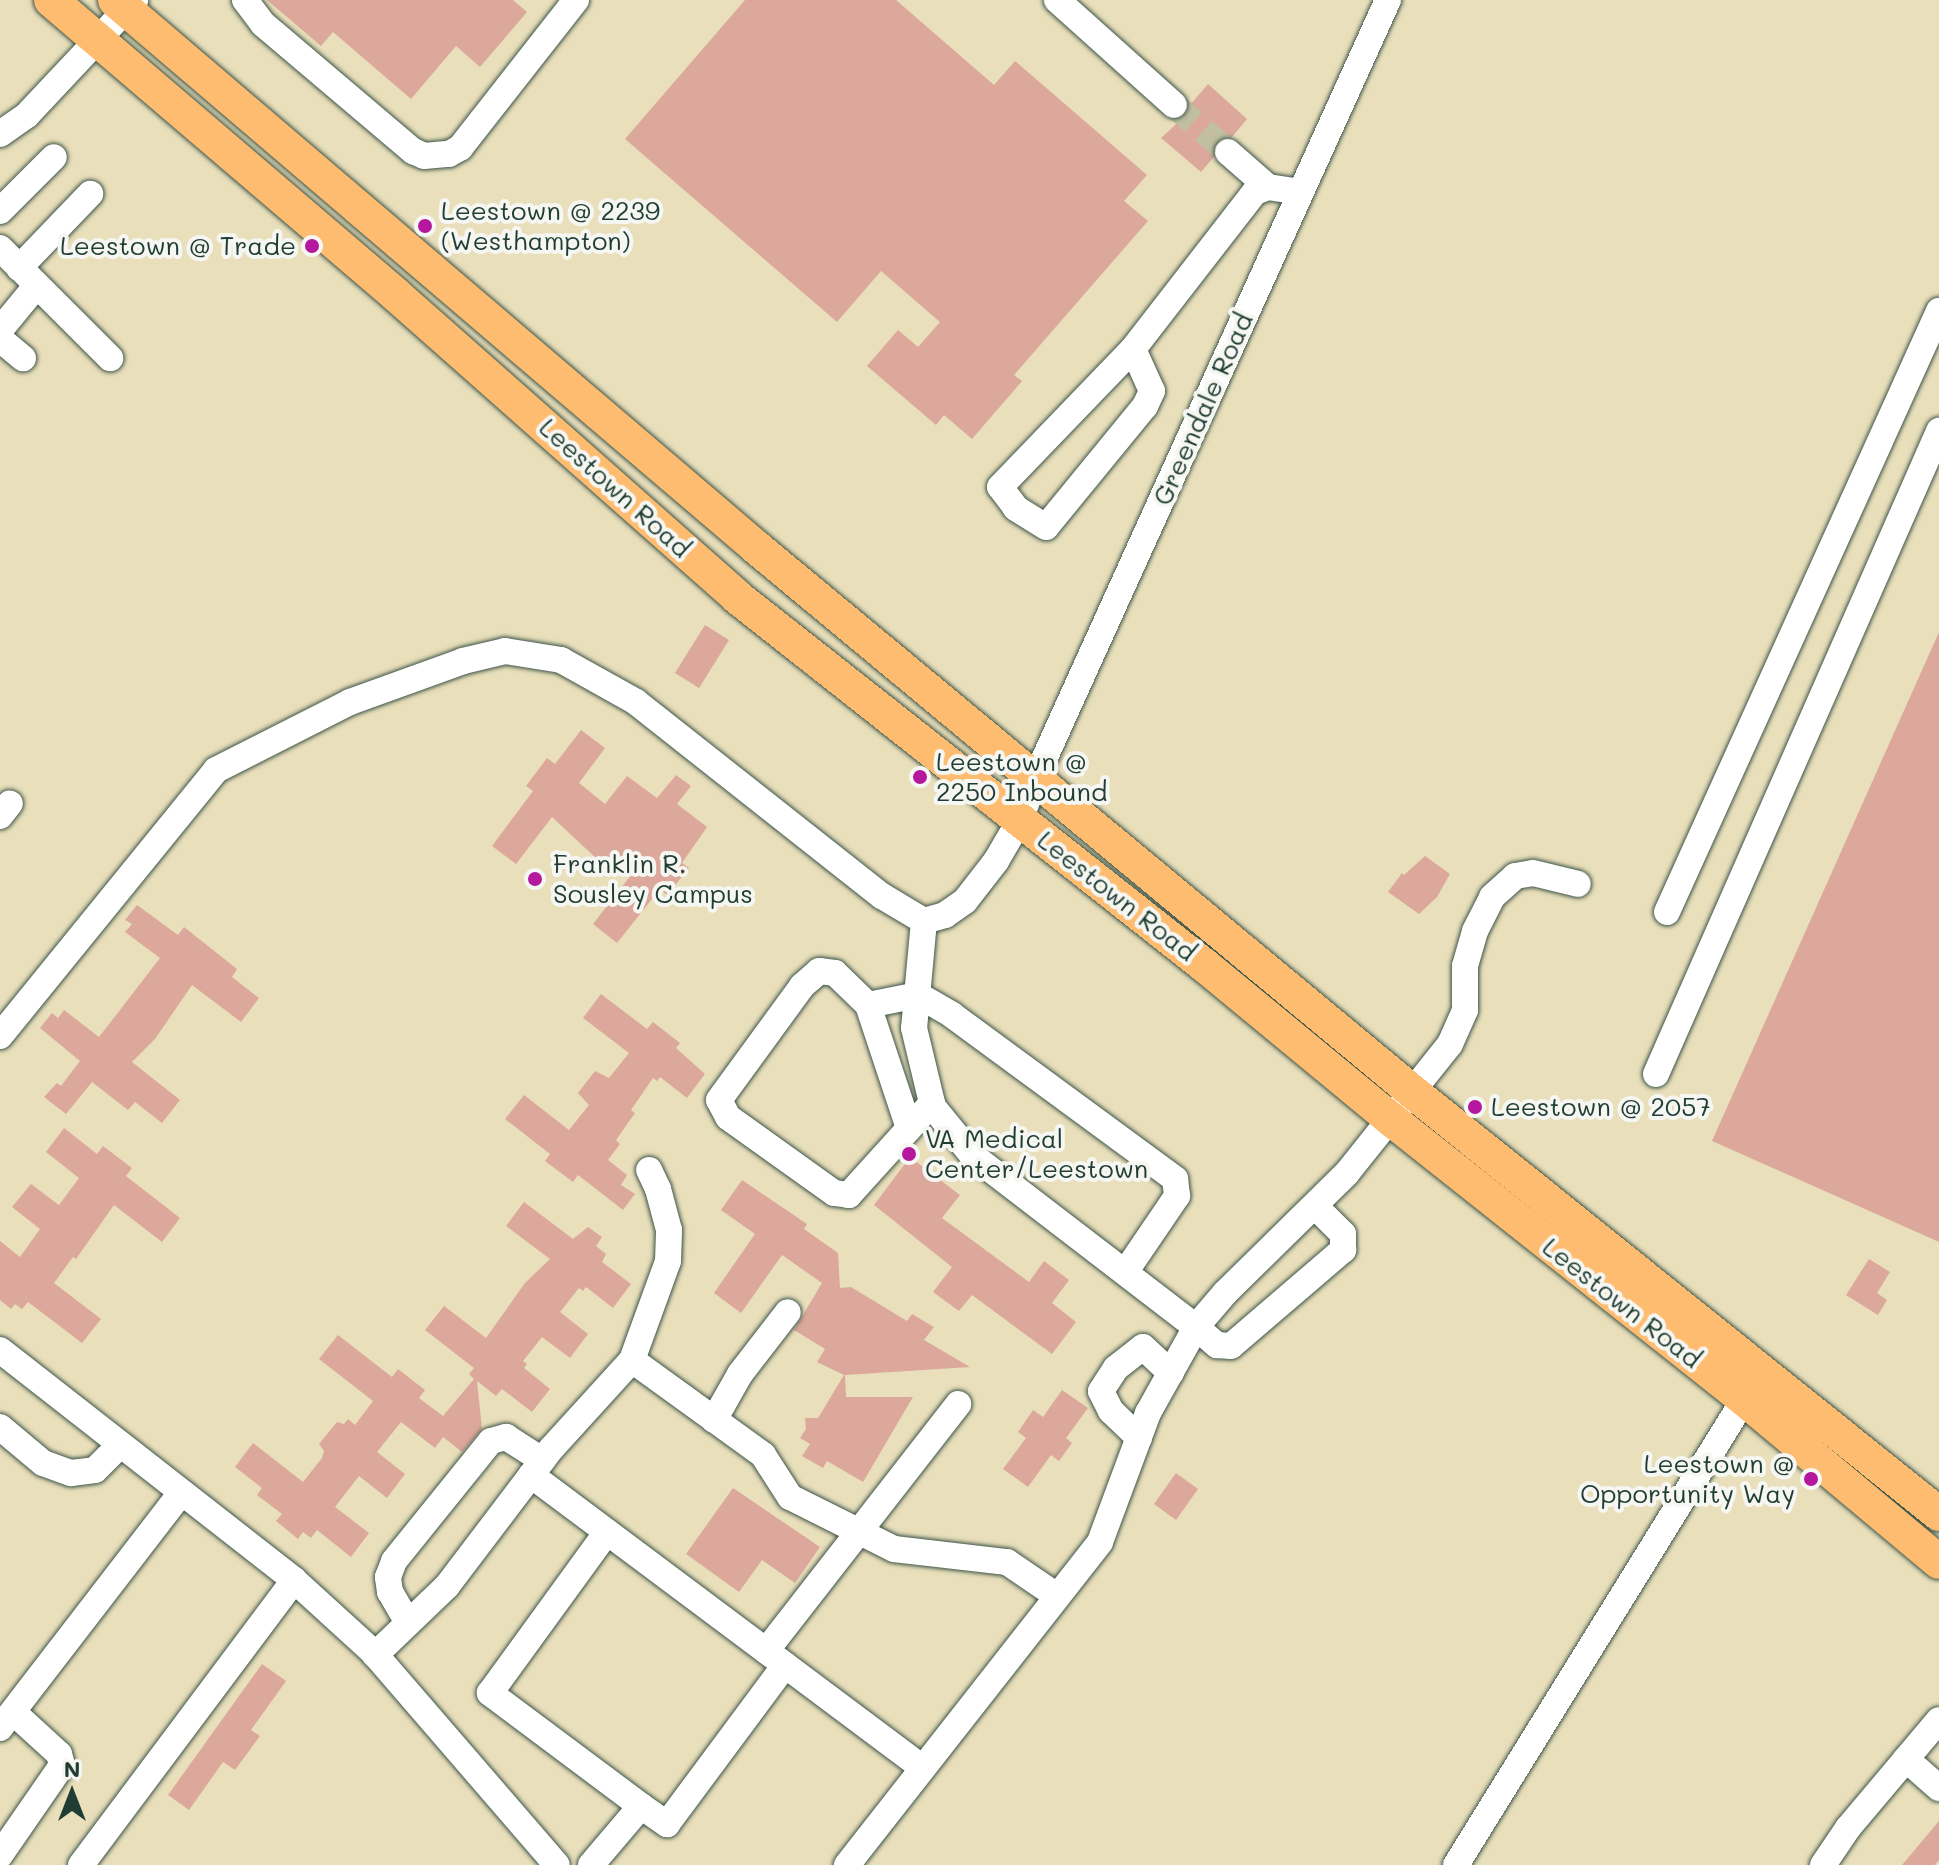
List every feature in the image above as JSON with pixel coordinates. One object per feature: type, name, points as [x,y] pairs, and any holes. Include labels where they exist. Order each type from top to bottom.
[{"type":"main road","name":"Leestown Road","points":[[51,0],[406,304],[737,597],[1204,965],[1392,1120],[1752,1385],[1939,1514]]},
{"type":"main road","name":"Leestown Road","points":[[126,3],[757,548],[1414,1093],[1752,1385],[1939,1562]]},
{"type":"street","points":[[245,0],[263,24],[413,151],[424,156],[449,154],[460,148],[576,0]]},
{"type":"street","points":[[1057,0],[1174,105]]},
{"type":"street","name":"Greendale Road","points":[[924,921],[945,915],[965,901],[996,861],[1020,820],[1036,777],[1388,0]]},
{"type":"street","points":[[0,134],[27,115],[99,41],[126,3]]},
{"type":"street","points":[[1228,152],[1268,187]]},
{"type":"street","points":[[0,211],[54,157]]},
{"type":"street","points":[[1133,349],[1152,391],[1145,406],[1046,527],[1016,508],[1000,487],[1133,349],[1255,192],[1268,187],[1301,192]]},
{"type":"street","points":[[0,330],[28,277],[90,194]]},
{"type":"street","points":[[0,248],[110,358]]},
{"type":"street","points":[[1667,912],[1939,311]]},
{"type":"street","points":[[0,339],[23,358]]},
{"type":"street","points":[[1656,1074],[1939,431]]},
{"type":"street","points":[[0,1036],[216,770],[350,702],[463,661],[505,651],[561,660],[636,702],[882,896],[924,921],[914,1028],[932,1103],[973,1156],[1126,1271],[1217,1345],[1231,1346],[1338,1255],[1346,1242],[1343,1234],[1315,1206]]},
{"type":"street","points":[[847,1865],[1100,1542],[1139,1438],[1196,1327],[1225,1293],[1315,1206],[1392,1120],[1450,1044],[1465,1010],[1465,966],[1475,931],[1492,897],[1515,876],[1533,873],[1578,884]]},
{"type":"street","points":[[909,1128],[868,1005],[835,973],[819,971],[802,986],[719,1100],[728,1117],[834,1193],[849,1195],[932,1103]]},
{"type":"street","points":[[868,1005],[918,995],[952,1015],[1175,1179],[1177,1196],[1126,1271]]},
{"type":"street","points":[[375,1655],[447,1586],[537,1468],[632,1360],[668,1261],[669,1230],[658,1189],[649,1170]]},
{"type":"street","points":[[714,1420],[740,1374],[788,1312]]},
{"type":"street","points":[[1139,1438],[1111,1411],[1101,1391],[1116,1368],[1143,1347],[1171,1373]]},
{"type":"street","points":[[0,1350],[180,1494],[294,1580],[375,1655],[557,1865]]},
{"type":"street","points":[[632,1360],[763,1455],[790,1497],[894,1549],[1007,1562],[1057,1596]]},
{"type":"street","points":[[1456,1865],[1752,1385]]},
{"type":"street","points":[[607,1532],[490,1693],[667,1824],[859,1531],[958,1404]]},
{"type":"street","points":[[0,1427],[43,1463],[71,1473],[95,1470],[119,1446]]},
{"type":"street","points":[[408,1623],[390,1592],[388,1577],[394,1561],[491,1441],[506,1437],[607,1532],[923,1768]]},
{"type":"street","points":[[0,1855],[62,1765],[59,1754],[7,1720],[180,1494]]},
{"type":"street","points":[[81,1865],[294,1580]]},
{"type":"street","points":[[1823,1865],[1848,1828],[1939,1720]]},
{"type":"street","points":[[1906,1759],[1939,1788]]},
{"type":"street","points":[[591,1865],[641,1806]]},
{"type":"building","points":[[267,0],[513,0],[527,12],[480,67],[456,46],[411,99],[333,32],[321,46]]},
{"type":"building","points":[[745,0],[896,0],[994,85],[1015,61],[1147,175],[1124,201],[1148,221],[1014,375],[1022,381],[972,439],[944,415],[936,425],[867,366],[898,330],[918,347],[940,322],[881,271],[837,322],[625,139]]},
{"type":"building","points":[[1208,84],[1247,119],[1232,137],[1217,141],[1213,158],[1201,172],[1161,138],[1186,115],[1190,105]]},
{"type":"building","points":[[705,625],[729,640],[699,688],[675,673]]},
{"type":"building","points":[[1939,632],[1939,1242],[1712,1141]]},
{"type":"building","points":[[581,730],[605,748],[579,783],[605,804],[627,776],[657,798],[676,775],[691,786],[677,804],[707,827],[682,863],[689,868],[667,895],[660,889],[617,943],[593,924],[631,875],[604,858],[598,860],[552,817],[516,864],[492,846],[533,791],[526,786],[547,758],[555,764]]},
{"type":"building","points":[[1425,856],[1450,874],[1437,897],[1419,914],[1388,892],[1402,873],[1404,875]]},
{"type":"building","points":[[137,905],[178,935],[184,927],[237,969],[232,977],[259,998],[241,1022],[192,985],[155,1039],[132,1062],[180,1100],[162,1123],[135,1102],[128,1110],[92,1082],[66,1114],[44,1097],[57,1083],[61,1086],[80,1061],[40,1028],[52,1013],[58,1018],[64,1010],[99,1037],[160,958],[125,932],[132,924],[125,920]]},
{"type":"building","points":[[601,994],[647,1029],[653,1022],[680,1043],[676,1048],[705,1074],[687,1098],[660,1077],[657,1081],[653,1078],[631,1110],[635,1113],[616,1140],[620,1144],[608,1160],[627,1175],[621,1185],[635,1194],[623,1210],[578,1175],[573,1182],[545,1161],[550,1154],[505,1119],[524,1095],[569,1130],[589,1105],[578,1093],[595,1071],[609,1078],[629,1053],[583,1018]]},
{"type":"building","points":[[64,1128],[97,1154],[103,1146],[132,1168],[126,1176],[180,1218],[162,1242],[114,1205],[76,1259],[73,1257],[54,1283],[101,1319],[82,1343],[28,1302],[22,1309],[15,1304],[11,1309],[0,1300],[0,1241],[20,1257],[40,1229],[12,1207],[31,1184],[59,1205],[79,1178],[46,1152]]},
{"type":"building","points":[[910,1157],[960,1195],[942,1218],[1029,1282],[1044,1261],[1069,1280],[1052,1303],[1076,1322],[1052,1354],[972,1295],[959,1311],[933,1292],[952,1267],[874,1205]]},
{"type":"building","points":[[742,1180],[807,1224],[804,1229],[838,1253],[840,1288],[851,1287],[907,1321],[912,1314],[934,1327],[924,1340],[970,1367],[845,1375],[846,1397],[913,1397],[863,1482],[827,1461],[823,1468],[802,1456],[810,1444],[800,1438],[806,1429],[805,1418],[818,1418],[844,1375],[817,1362],[825,1349],[794,1330],[822,1283],[782,1255],[741,1313],[714,1293],[755,1234],[721,1210]]},
{"type":"building","points":[[524,1202],[573,1239],[588,1227],[602,1237],[596,1246],[606,1254],[602,1262],[631,1284],[613,1308],[586,1287],[583,1291],[579,1288],[560,1312],[588,1334],[570,1358],[542,1337],[523,1361],[527,1364],[524,1368],[550,1389],[532,1412],[502,1389],[496,1396],[477,1381],[482,1429],[462,1452],[443,1437],[435,1448],[401,1422],[377,1452],[405,1474],[387,1498],[359,1476],[335,1507],[369,1533],[351,1557],[317,1530],[311,1538],[303,1532],[298,1539],[276,1521],[282,1514],[257,1495],[262,1488],[235,1467],[253,1443],[303,1482],[322,1458],[324,1451],[319,1444],[337,1422],[344,1424],[348,1419],[355,1425],[373,1401],[319,1359],[338,1335],[392,1377],[398,1369],[425,1390],[419,1398],[443,1416],[474,1379],[469,1374],[474,1368],[425,1330],[444,1306],[486,1338],[525,1283],[550,1259],[506,1226]]},
{"type":"building","points":[[1869,1259],[1890,1272],[1877,1293],[1887,1300],[1878,1315],[1846,1295]]},
{"type":"building","points":[[1062,1390],[1088,1408],[1066,1438],[1072,1443],[1059,1461],[1051,1455],[1028,1487],[1003,1469],[1026,1438],[1018,1432],[1033,1410],[1043,1417]]},
{"type":"building","points":[[1176,1473],[1198,1489],[1176,1520],[1154,1504]]},
{"type":"building","points":[[733,1488],[820,1547],[795,1583],[762,1560],[739,1592],[686,1554]]},
{"type":"building","points":[[262,1664],[286,1681],[251,1730],[260,1736],[235,1770],[223,1762],[189,1810],[168,1795]]},
{"type":"building","points":[[1939,1821],[1939,1860],[1935,1865],[1902,1865]]},
{"type":"tunnel","points":[[1174,105],[1228,152]]},
{"type":"place","name":"Leestown @ 2239 (Westhampton)","points":[[425,226]]},
{"type":"place","name":"Leestown @ Trade","points":[[312,246]]},
{"type":"place","name":"Leestown @ 2250 Inbound","points":[[920,777]]},
{"type":"place","name":"Franklin R. Sousley Campus","points":[[535,879]]},
{"type":"place","name":"Leestown @ 2057","points":[[1475,1107]]},
{"type":"place","name":"VA Medical Center/Leestown","points":[[909,1154]]},
{"type":"place","name":"Leestown @ Opportunity Way","points":[[1811,1479]]}]
